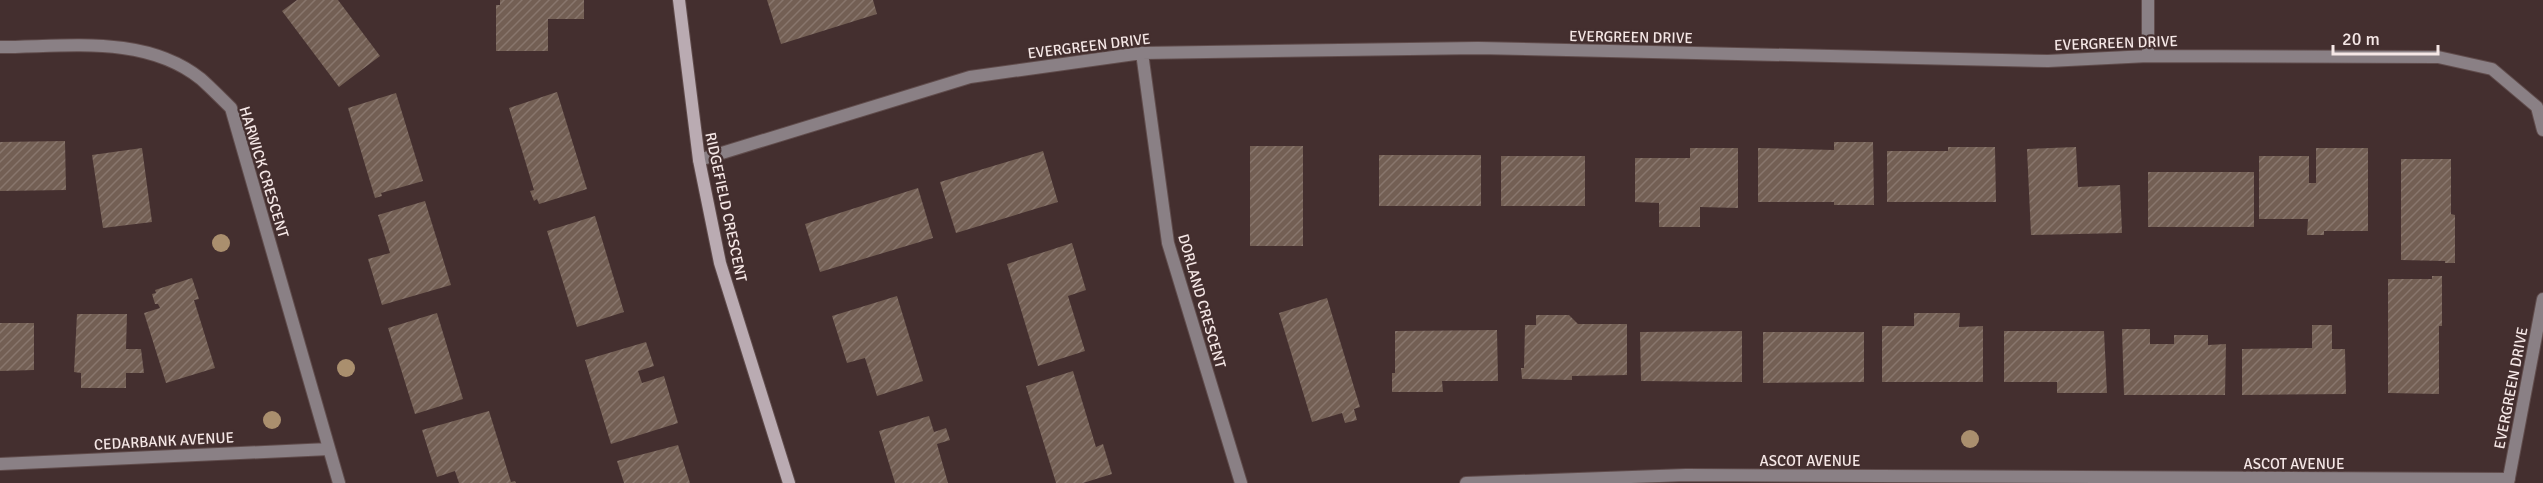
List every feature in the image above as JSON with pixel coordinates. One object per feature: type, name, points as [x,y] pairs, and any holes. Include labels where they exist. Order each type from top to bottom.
[{"type":"street","name":"RIDGEFIELD CRESCENT","points":[[679,0],[699,160],[720,263],[789,483]]},
{"type":"street","points":[[2148,0],[2148,56]]},
{"type":"street","name":"HARWICK CRESCENT","points":[[0,47],[122,46],[164,58],[199,78],[231,108],[339,483]]},
{"type":"street","name":"EVERGREEN DRIVE","points":[[699,160],[970,77],[1142,53],[1478,48],[2048,61],[2148,56],[2438,57],[2492,69],[2538,107],[2543,130]]},
{"type":"street","name":"DORLAND CRESCENT","points":[[1142,53],[1168,243],[1241,483]]},
{"type":"street","name":"EVERGREEN DRIVE","points":[[2509,481],[2543,299]]},
{"type":"street","name":"CEDARBANK AVENUE","points":[[0,464],[330,449]]},
{"type":"street","name":"ASCOT AVENUE","points":[[1466,483],[1687,479],[2509,481]]},
{"type":"building","points":[[297,0],[338,0],[380,56],[339,87],[282,11]]},
{"type":"building","points":[[500,0],[584,0],[584,19],[548,19],[548,51],[496,51],[496,5],[500,5]]},
{"type":"building","points":[[767,0],[873,0],[877,14],[781,44]]},
{"type":"building","points":[[557,92],[587,189],[539,204],[537,199],[534,201],[530,191],[534,190],[509,108]]},
{"type":"building","points":[[396,93],[423,181],[381,193],[382,196],[375,198],[348,108]]},
{"type":"building","points":[[65,141],[66,190],[0,191],[0,142]]},
{"type":"building","points":[[1834,142],[1873,142],[1874,205],[1834,205],[1834,202],[1758,202],[1758,148],[1834,150]]},
{"type":"building","points":[[1250,146],[1303,146],[1303,246],[1250,246]]},
{"type":"building","points":[[1948,147],[1995,147],[1996,202],[1887,202],[1887,151],[1948,151]]},
{"type":"building","points":[[2076,147],[2078,187],[2120,185],[2122,233],[2031,235],[2027,149]]},
{"type":"building","points":[[142,148],[152,222],[103,228],[92,155]]},
{"type":"building","points":[[1690,148],[1738,148],[1738,208],[1700,207],[1700,227],[1659,227],[1659,203],[1635,202],[1635,158],[1690,158]]},
{"type":"building","points":[[2316,148],[2368,148],[2368,231],[2324,231],[2324,235],[2307,235],[2308,219],[2259,219],[2259,156],[2309,156],[2309,183],[2316,183]]},
{"type":"building","points":[[1043,151],[1058,202],[956,233],[940,182]]},
{"type":"building","points":[[1379,155],[1481,155],[1481,206],[1379,206]]},
{"type":"building","points":[[1501,156],[1585,156],[1585,206],[1501,206]]},
{"type":"building","points":[[2401,159],[2451,159],[2451,214],[2455,215],[2455,263],[2401,260]]},
{"type":"building","points":[[2148,172],[2254,172],[2254,227],[2148,227]]},
{"type":"building","points":[[918,188],[933,238],[820,272],[805,224]]},
{"type":"building","points":[[425,201],[451,285],[382,305],[368,259],[390,253],[378,215]]},
{"type":"building","points":[[595,216],[624,312],[577,327],[547,231]]},
{"type":"building","points":[[1072,243],[1086,290],[1068,296],[1085,351],[1038,366],[1007,264]]},
{"type":"building","points":[[2432,276],[2442,276],[2439,394],[2388,393],[2388,279],[2432,279]]},
{"type":"building","points":[[192,278],[199,299],[194,300],[215,368],[166,383],[144,313],[160,308],[158,304],[155,304],[152,294],[156,293],[155,290]]},
{"type":"building","points":[[897,296],[923,381],[877,396],[865,358],[847,363],[832,316]]},
{"type":"building","points":[[1327,298],[1360,407],[1354,409],[1357,420],[1345,423],[1342,413],[1312,422],[1279,313]]},
{"type":"building","points":[[437,313],[463,399],[415,414],[388,328]]},
{"type":"building","points":[[1914,313],[1960,313],[1959,327],[1983,326],[1983,382],[1882,382],[1882,326],[1914,326]]},
{"type":"building","points":[[77,314],[127,314],[126,349],[141,349],[144,373],[126,373],[126,388],[81,388],[81,373],[74,372]]},
{"type":"building","points":[[1536,315],[1569,315],[1578,324],[1627,324],[1627,375],[1572,376],[1572,380],[1522,379],[1525,325],[1536,325]]},
{"type":"building","points":[[0,323],[34,323],[34,370],[0,371]]},
{"type":"building","points":[[2312,325],[2332,325],[2332,349],[2345,349],[2346,394],[2242,395],[2242,349],[2312,348]]},
{"type":"building","points":[[2122,329],[2150,329],[2150,344],[2174,344],[2174,335],[2208,335],[2208,345],[2226,344],[2225,395],[2124,395]]},
{"type":"building","points":[[1497,330],[1498,381],[1442,381],[1443,392],[1392,392],[1392,373],[1395,373],[1395,331]]},
{"type":"building","points":[[1742,331],[1742,382],[1641,381],[1640,332]]},
{"type":"building","points":[[2004,331],[2104,331],[2107,393],[2057,393],[2057,382],[2004,382]]},
{"type":"building","points":[[1763,332],[1864,332],[1864,382],[1763,383]]},
{"type":"building","points":[[646,342],[654,366],[638,371],[642,383],[664,376],[678,423],[611,444],[585,360]]},
{"type":"building","points":[[1073,371],[1096,447],[1103,444],[1112,474],[1083,483],[1056,483],[1026,386]]},
{"type":"building","points":[[489,411],[511,482],[516,483],[459,483],[455,471],[437,477],[422,430]]},
{"type":"building","points":[[929,416],[934,432],[946,428],[950,440],[937,444],[948,483],[895,483],[879,431]]},
{"type":"building","points":[[678,445],[690,483],[624,483],[617,461]]}]
